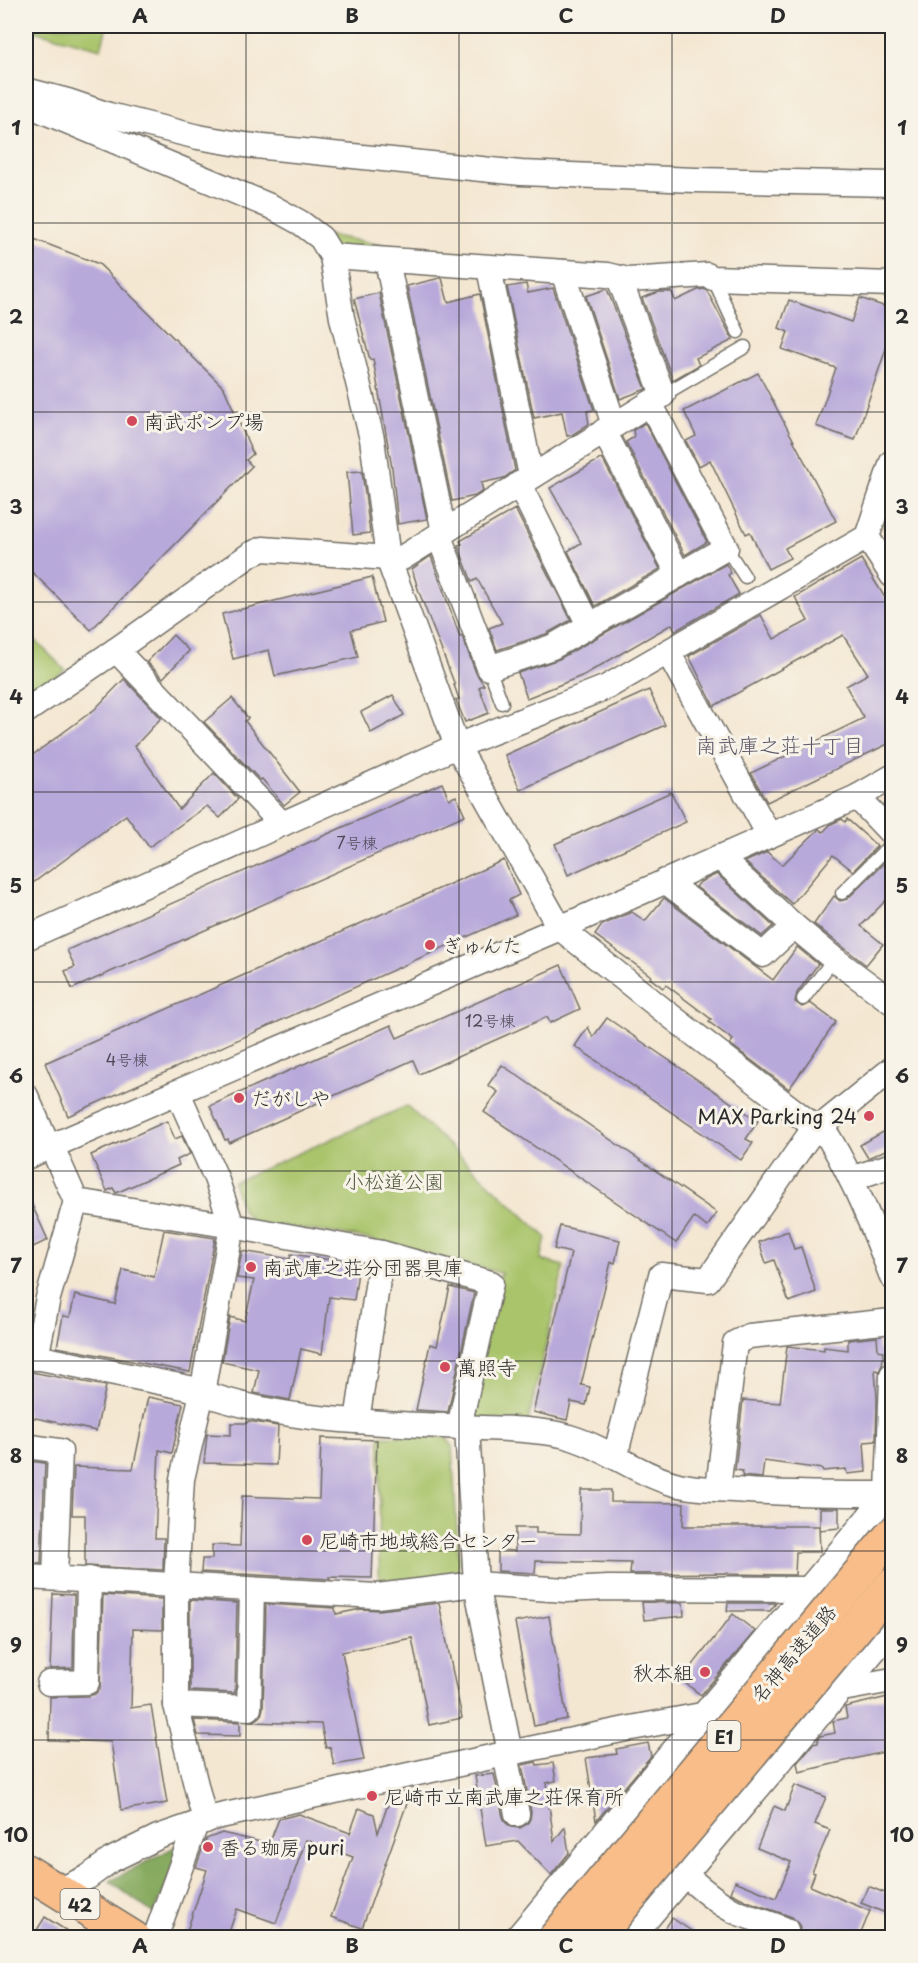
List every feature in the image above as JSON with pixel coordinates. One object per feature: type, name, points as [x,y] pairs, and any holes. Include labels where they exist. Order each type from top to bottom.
[{"type":"main road","name":"名神高速道路","points":[[555,1938],[892,1534]]},
{"type":"main road","name":"名神高速道路","points":[[596,1938],[892,1585]]},
{"type":"main road","name":"42","points":[[40,1886],[134,1938]]},
{"type":"street","points":[[26,90],[109,115],[198,136],[268,148],[521,173],[695,180],[892,184]]},
{"type":"street","points":[[26,104],[272,207],[301,223],[321,238],[332,256],[342,318],[372,440],[388,558],[457,746],[560,928],[829,1138],[872,1223],[892,1277]]},
{"type":"street","points":[[332,256],[608,275],[627,280],[707,275],[713,278],[892,284]]},
{"type":"street","points":[[387,261],[441,534],[489,668],[552,647],[726,548],[656,399],[619,278]]},
{"type":"street","points":[[489,268],[525,480],[589,625]]},
{"type":"street","points":[[563,272],[609,428],[679,575]]},
{"type":"street","points":[[26,711],[251,554],[263,549],[402,558],[656,399]]},
{"type":"street","points":[[26,938],[457,746],[607,687],[867,537],[892,462]]},
{"type":"street","points":[[867,537],[892,575]]},
{"type":"street","points":[[116,650],[282,824]]},
{"type":"street","points":[[668,652],[769,835]]},
{"type":"street","points":[[26,1157],[560,928],[856,796],[892,777]]},
{"type":"street","points":[[856,796],[892,834]]},
{"type":"street","points":[[719,857],[794,926],[892,1002]]},
{"type":"street","points":[[665,881],[763,955],[794,926]]},
{"type":"street","points":[[615,1457],[661,1275],[708,1280],[808,1137],[892,1069]]},
{"type":"street","points":[[155,1938],[201,1822],[176,1706],[176,1585],[182,1479],[202,1393],[232,1226],[216,1178],[178,1093]]},
{"type":"street","points":[[26,1098],[76,1201],[31,1356],[189,1388],[252,1407],[309,1417],[562,1436],[600,1449],[652,1477],[678,1485],[764,1492],[890,1492]]},
{"type":"street","points":[[851,1179],[892,1165]]},
{"type":"street","points":[[76,1201],[382,1253],[491,1283],[463,1427],[476,1584],[517,1814]]},
{"type":"street","points":[[357,1421],[382,1253]]},
{"type":"street","points":[[718,1489],[735,1343],[749,1335],[892,1321]]},
{"type":"street","points":[[517,1938],[694,1717],[808,1590],[890,1492],[892,1375]]},
{"type":"street","points":[[26,1446],[60,1451],[55,1578]]},
{"type":"street","points":[[26,1577],[377,1596],[476,1584],[566,1590],[608,1588],[808,1590]]},
{"type":"street","points":[[49,1683],[87,1682],[89,1580]]},
{"type":"street","points":[[176,1706],[249,1708],[252,1591]]},
{"type":"street","points":[[631,1938],[892,1629]]},
{"type":"street","points":[[40,1886],[88,1877],[111,1860],[158,1838],[201,1822],[507,1753],[892,1680]]},
{"type":"street","points":[[685,1875],[711,1896],[737,1912],[771,1922],[786,1930],[783,1938]]},
{"type":"lane","points":[[713,278],[738,332]]},
{"type":"lane","points":[[656,399],[745,347]]},
{"type":"lane","points":[[726,548],[745,577]]},
{"type":"lane","points":[[489,668],[502,703]]},
{"type":"lane","points":[[842,893],[892,843]]},
{"type":"lane","points":[[803,999],[834,959]]},
{"type":"green space","points":[[26,26],[107,26],[101,49],[26,29]]},
{"type":"green space","points":[[327,235],[463,260],[336,250]]},
{"type":"green space","points":[[892,495],[892,548],[883,524]]},
{"type":"green space","points":[[26,631],[65,670],[26,700]]},
{"type":"green space","name":"小松道公園","points":[[407,1106],[546,1237],[541,1260],[564,1266],[528,1422],[475,1419],[469,1411],[501,1273],[359,1237],[253,1222],[242,1210],[233,1182]]},
{"type":"green space","points":[[380,1436],[446,1437],[452,1445],[459,1567],[451,1577],[379,1588]]},
{"type":"green space","points":[[186,1841],[154,1914],[110,1881]]},
{"type":"building","name":"南武ポンプ場","points":[[26,236],[99,264],[224,388],[253,454],[246,460],[252,466],[91,630],[26,566]]},
{"type":"building","points":[[442,278],[448,302],[480,294],[515,470],[504,478],[481,483],[483,491],[475,496],[452,501],[407,286]]},
{"type":"building","points":[[526,284],[528,293],[553,288],[594,410],[587,411],[589,424],[572,435],[567,436],[562,412],[534,418],[507,287]]},
{"type":"building","points":[[607,289],[646,389],[620,399],[586,296]]},
{"type":"building","points":[[704,289],[733,340],[696,358],[699,365],[673,380],[642,298],[659,292],[672,292],[675,301]]},
{"type":"building","points":[[379,293],[427,519],[398,524],[392,468],[373,359],[370,360],[354,299]]},
{"type":"building","points":[[860,298],[892,309],[892,331],[855,440],[816,426],[836,368],[782,349],[788,332],[779,328],[789,300],[851,322]]},
{"type":"building","points":[[758,373],[836,521],[785,548],[790,558],[768,569],[750,532],[746,534],[710,460],[699,466],[686,441],[696,436],[684,411]]},
{"type":"building","points":[[645,423],[707,542],[685,555],[626,442],[634,437],[633,430]]},
{"type":"building","points":[[602,458],[660,569],[595,606],[568,551],[581,543],[550,488]]},
{"type":"building","points":[[362,471],[370,533],[353,535],[347,472]]},
{"type":"building","points":[[515,509],[571,620],[546,634],[497,650],[489,628],[502,623],[477,579],[472,582],[458,545],[462,544],[460,541]]},
{"type":"building","points":[[431,556],[460,637],[462,636],[476,673],[484,685],[479,687],[489,713],[465,722],[456,700],[459,699],[455,685],[412,569]]},
{"type":"building","points":[[861,559],[892,609],[892,742],[767,802],[751,773],[864,718],[846,686],[868,674],[843,635],[714,706],[689,656],[761,615],[774,639],[808,621],[795,597]]},
{"type":"building","points":[[726,564],[731,573],[728,575],[739,594],[675,631],[672,624],[584,675],[527,698],[518,673],[559,659]]},
{"type":"building","points":[[372,577],[383,622],[351,630],[358,657],[275,676],[269,650],[233,659],[222,614]]},
{"type":"building","points":[[173,635],[189,651],[163,678],[147,662]]},
{"type":"building","points":[[124,679],[161,718],[135,746],[179,809],[214,773],[238,799],[220,818],[207,806],[149,847],[126,815],[26,888],[26,760],[95,709]]},
{"type":"building","points":[[649,690],[665,725],[520,790],[505,755]]},
{"type":"building","points":[[393,695],[404,715],[371,733],[361,712]]},
{"type":"building","points":[[232,698],[248,718],[245,721],[300,792],[284,805],[262,779],[260,780],[204,722]]},
{"type":"building","points":[[442,783],[449,799],[456,796],[465,815],[72,989],[65,971],[75,967],[67,950]]},
{"type":"building","points":[[671,792],[686,822],[568,875],[555,844]]},
{"type":"building","points":[[842,819],[845,822],[847,819],[877,846],[853,871],[833,855],[792,904],[745,862],[767,852],[782,865],[819,829],[823,832],[831,824]]},
{"type":"building","points":[[889,858],[892,861],[892,894],[861,926],[883,944],[866,965],[814,924],[834,896],[840,901],[847,899]]},
{"type":"building","points":[[504,860],[519,895],[509,900],[516,915],[68,1116],[45,1063]]},
{"type":"building","points":[[717,874],[773,926],[762,936],[696,887],[700,882]]},
{"type":"building","points":[[664,898],[773,980],[797,947],[818,964],[797,993],[795,1002],[802,1007],[810,1003],[836,1022],[789,1089],[730,1044],[733,1040],[709,1022],[711,1019],[666,985],[663,988],[650,978],[651,976],[595,935],[602,925],[632,912],[645,921]]},
{"type":"building","points":[[561,965],[580,1009],[550,1023],[547,1017],[419,1074],[413,1060],[229,1143],[228,1139],[225,1140],[210,1106],[391,1025],[397,1038]]},
{"type":"building","points":[[607,1018],[758,1121],[746,1139],[753,1143],[741,1160],[575,1046],[588,1027],[593,1037]]},
{"type":"building","points":[[502,1065],[717,1213],[707,1227],[694,1217],[676,1243],[484,1112],[498,1092],[488,1085]]},
{"type":"building","points":[[167,1121],[175,1139],[182,1136],[190,1154],[177,1160],[179,1165],[116,1193],[113,1188],[107,1191],[91,1155]]},
{"type":"building","points":[[892,1127],[892,1147],[868,1158],[860,1145]]},
{"type":"building","points":[[26,1192],[48,1240],[31,1248],[26,1238]]},
{"type":"building","points":[[560,1226],[620,1240],[615,1263],[611,1262],[581,1385],[590,1387],[586,1405],[571,1402],[567,1420],[533,1412],[571,1253],[554,1249]]},
{"type":"building","points":[[164,1230],[215,1238],[190,1372],[57,1347],[63,1316],[70,1317],[75,1295],[115,1304],[123,1270],[154,1277]]},
{"type":"building","points":[[788,1231],[794,1249],[801,1247],[816,1292],[789,1302],[774,1260],[766,1263],[759,1242]]},
{"type":"building","points":[[242,1251],[290,1259],[291,1254],[359,1264],[354,1300],[329,1297],[322,1354],[301,1349],[290,1400],[254,1393],[259,1370],[222,1362],[230,1317],[245,1321],[254,1280],[237,1278]]},
{"type":"building","name":"萬照寺","points":[[450,1287],[474,1293],[448,1412],[416,1410],[430,1344],[437,1346]]},
{"type":"building","points":[[877,1337],[878,1350],[884,1351],[882,1365],[879,1371],[875,1370],[876,1441],[864,1442],[866,1472],[847,1474],[846,1469],[823,1471],[822,1469],[764,1461],[762,1478],[742,1476],[743,1471],[735,1470],[743,1400],[780,1403],[787,1346],[848,1350],[848,1340]]},
{"type":"building","points":[[26,1371],[106,1386],[96,1431],[26,1416]]},
{"type":"building","points":[[148,1397],[183,1404],[172,1453],[159,1450],[155,1538],[164,1538],[163,1570],[85,1566],[85,1515],[72,1515],[74,1467],[133,1469]]},
{"type":"building","points":[[248,1421],[278,1426],[276,1465],[204,1463],[207,1434],[231,1435],[231,1423],[247,1423]]},
{"type":"building","name":"尼崎市地域総合センター","points":[[321,1438],[377,1440],[372,1578],[329,1577],[330,1579],[201,1572],[202,1559],[212,1559],[212,1545],[240,1546],[242,1496],[319,1499]]},
{"type":"building","points":[[28,1461],[45,1463],[41,1564],[26,1563]]},
{"type":"building","points":[[581,1490],[611,1490],[611,1502],[684,1503],[683,1526],[819,1526],[820,1552],[796,1552],[795,1575],[630,1574],[631,1563],[536,1561],[535,1573],[498,1571],[498,1550],[515,1551],[515,1528],[536,1528],[536,1533],[580,1534]]},
{"type":"building","points":[[820,1508],[839,1508],[839,1528],[820,1530]]},
{"type":"building","points":[[53,1594],[74,1595],[73,1668],[50,1669]]},
{"type":"building","points":[[103,1595],[162,1599],[162,1630],[133,1629],[131,1708],[151,1705],[167,1803],[121,1810],[111,1742],[49,1740],[50,1697],[88,1696],[100,1689]]},
{"type":"building","points":[[190,1600],[237,1603],[235,1693],[190,1691]]},
{"type":"building","points":[[642,1602],[683,1603],[684,1616],[644,1620]]},
{"type":"building","points":[[439,1603],[462,1718],[429,1725],[412,1638],[342,1652],[364,1760],[334,1765],[330,1747],[326,1748],[321,1724],[249,1722],[261,1716],[263,1708],[266,1604],[335,1608],[336,1614],[361,1609],[379,1610]]},
{"type":"building","points":[[728,1603],[776,1603],[770,1611],[727,1611]]},
{"type":"building","points":[[733,1614],[755,1631],[701,1695],[681,1680]]},
{"type":"building","points":[[549,1616],[567,1719],[534,1726],[515,1622]]},
{"type":"building","points":[[892,1696],[892,1750],[799,1772],[797,1763],[813,1744],[818,1743],[820,1736],[835,1733],[833,1721],[847,1718],[845,1707]]},
{"type":"building","points":[[194,1720],[240,1722],[240,1736],[198,1735]]},
{"type":"building","points":[[648,1743],[651,1756],[596,1821],[586,1758],[617,1754],[616,1749]]},
{"type":"building","points":[[536,1762],[537,1765],[553,1763],[556,1781],[546,1783],[554,1841],[565,1827],[569,1853],[551,1875],[518,1841],[486,1846],[475,1776],[494,1774],[503,1817],[512,1827],[520,1828],[527,1824],[531,1812],[522,1765]]},
{"type":"building","points":[[795,1785],[826,1797],[815,1824],[830,1830],[812,1872],[815,1873],[810,1886],[870,1911],[859,1938],[799,1938],[800,1926],[792,1917],[731,1893],[735,1881],[776,1898],[791,1862],[757,1848],[774,1806],[785,1811]]},
{"type":"building","points":[[400,1791],[410,1795],[362,1928],[331,1917],[353,1857],[306,1840],[276,1923],[237,1909],[227,1938],[197,1938],[186,1934],[207,1870],[196,1867],[206,1839],[222,1833],[269,1844],[279,1819],[299,1814],[350,1833],[359,1808],[374,1814],[378,1833],[392,1793]]},
{"type":"building","points":[[868,1886],[892,1896],[888,1914],[861,1903]]},
{"type":"building","points":[[45,1917],[78,1938],[32,1938]]},
{"type":"building","points":[[672,1918],[702,1938],[659,1938]]},
{"type":"building","points":[[746,1931],[763,1936],[767,1938],[743,1938]]},
{"type":"place","name":"南武ポンプ場","points":[[132,421]]},
{"type":"place","name":"ぎゅんた","points":[[430,945]]},
{"type":"place","name":"だがしや","points":[[239,1098]]},
{"type":"place","name":"MAX Parking 24","points":[[869,1116]]},
{"type":"place","name":"南武庫之荘分団器具庫","points":[[251,1267]]},
{"type":"place","name":"萬照寺","points":[[445,1367]]},
{"type":"place","name":"尼崎市地域総合センター","points":[[307,1540]]},
{"type":"place","name":"秋本組","points":[[705,1672]]},
{"type":"place","name":"尼崎市立南武庫之荘保育所","points":[[372,1796]]},
{"type":"place","name":"香る珈房 puri","points":[[208,1847]]},
{"type":"district","name":"南武庫之荘十丁目","points":[[780,744]]}]
